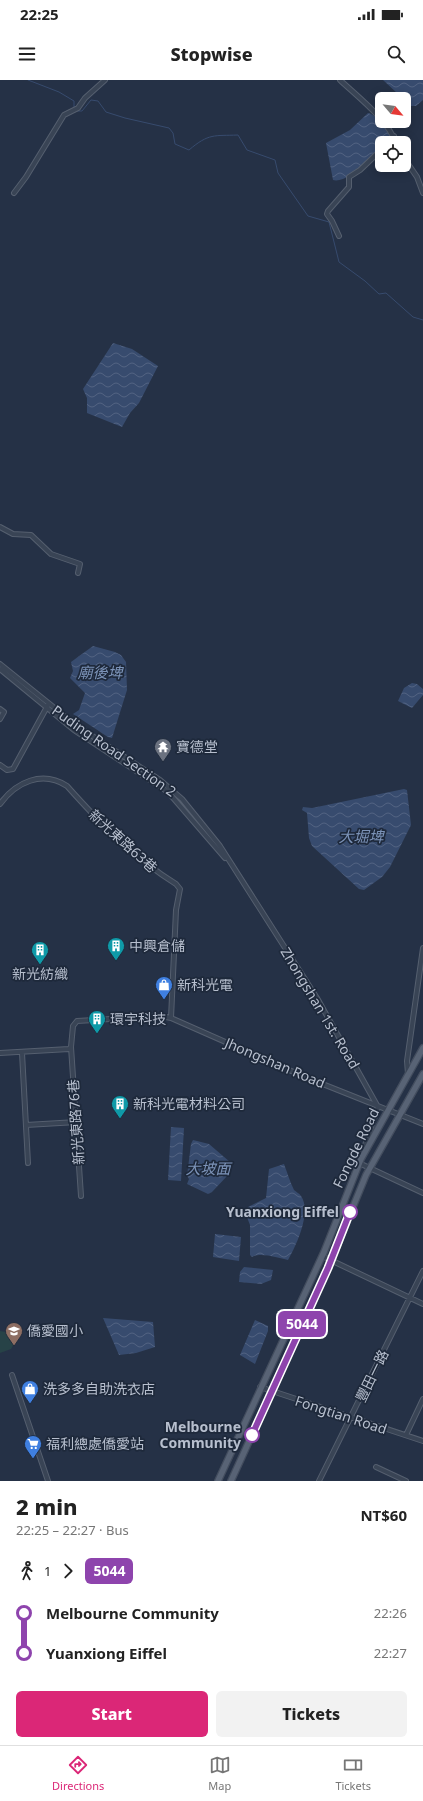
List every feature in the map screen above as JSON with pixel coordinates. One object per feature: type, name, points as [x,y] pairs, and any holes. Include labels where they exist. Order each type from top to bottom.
[{"type":"main road","name":"Fongde Road","points":[[218,1481],[260,1387],[322,1256],[360,1161],[423,1048]]},
{"type":"main road","name":"Fongde Road","points":[[231,1481],[331,1261],[370,1168],[423,1074]]},
{"type":"street","points":[[14,193],[26,177],[56,125],[64,115],[81,106],[85,98],[104,80]]},
{"type":"street","points":[[340,80],[394,136]]},
{"type":"street","points":[[339,236],[327,214],[328,211],[349,187],[349,177],[360,170],[375,156]]},
{"type":"street","points":[[411,168],[417,176],[423,193]]},
{"type":"street","points":[[0,527],[13,534],[31,535],[50,554],[80,564],[78,573]]},
{"type":"street","name":"Puding Road Section 2","points":[[0,664],[74,730],[168,792],[232,867],[248,891]]},
{"type":"street","name":"Puding Road Section 2","points":[[0,669],[48,706]]},
{"type":"street","points":[[0,765],[7,770],[13,769],[48,706]]},
{"type":"street","points":[[0,709],[4,712],[0,719]]},
{"type":"street","name":"新光東路63巷","points":[[0,804],[15,788],[30,781],[51,778],[60,782],[66,786],[117,839],[142,862],[176,884],[180,889],[176,910],[172,1018]]},
{"type":"street","name":"Zhongshan 1st. Road","points":[[248,891],[317,998],[378,1107]]},
{"type":"street","points":[[408,1074],[407,1061],[423,948]]},
{"type":"street","name":"新光東路76巷","points":[[81,1196],[72,1047],[73,1026],[77,1021],[162,1016],[172,1018]]},
{"type":"street","name":"Jhongshan Road","points":[[172,1018],[378,1107]]},
{"type":"street","points":[[0,1053],[64,1050],[72,1047]]},
{"type":"street","points":[[22,1053],[28,1164]]},
{"type":"street","points":[[423,1124],[378,1107],[360,1161],[370,1168],[423,1193]]},
{"type":"street","points":[[26,1125],[77,1122]]},
{"type":"street","points":[[322,1256],[423,1304]]},
{"type":"street","name":"豐田一路","points":[[319,1481],[423,1271]]},
{"type":"street","points":[[12,1375],[48,1481]]},
{"type":"street","name":"Fongtian Road","points":[[260,1387],[271,1392],[423,1441]]},
{"type":"street","points":[[406,1435],[423,1399]]},
{"type":"street","points":[[376,1467],[406,1481]]},
{"type":"green space","points":[[0,1331],[11,1333],[15,1342],[11,1349],[0,1353]]},
{"type":"water","points":[[383,80],[423,80],[423,100],[416,106],[411,106],[411,92],[396,92]]},
{"type":"water","points":[[368,113],[375,116],[375,128],[386,128],[390,136],[375,136],[375,154],[373,156],[348,177],[340,180],[333,180],[326,143],[350,130]]},
{"type":"water","points":[[113,343],[132,349],[158,366],[139,403],[130,413],[122,427],[87,413],[87,398],[83,389]]},
{"type":"water","name":"廟後埤","points":[[93,646],[115,652],[121,655],[126,662],[127,690],[112,738],[108,737],[73,714],[79,710],[85,693],[70,678],[73,671],[71,662]]},
{"type":"water","points":[[412,683],[417,684],[423,689],[423,695],[412,708],[398,701],[404,688]]},
{"type":"water","name":"大堀埤","points":[[404,789],[407,790],[411,825],[390,867],[382,877],[364,890],[359,889],[312,846],[309,838],[307,813],[302,810],[303,807],[312,808]]},
{"type":"water","name":"大坡面","points":[[171,1127],[184,1128],[181,1181],[168,1180]]},
{"type":"water","name":"大坡面","points":[[193,1140],[209,1144],[230,1162],[232,1167],[228,1175],[212,1192],[208,1194],[187,1184],[189,1179],[187,1176],[191,1144]]},
{"type":"water","points":[[284,1164],[294,1190],[300,1195],[304,1203],[304,1220],[299,1238],[288,1260],[265,1255],[252,1257],[250,1255],[250,1225],[245,1212],[248,1207],[266,1198],[269,1169]]},
{"type":"water","points":[[215,1234],[241,1237],[239,1261],[213,1257]]},
{"type":"water","points":[[244,1267],[273,1270],[271,1280],[261,1284],[239,1282],[240,1272]]},
{"type":"water","points":[[103,1318],[153,1322],[155,1347],[136,1353],[119,1355]]},
{"type":"water","points":[[255,1320],[268,1326],[268,1331],[255,1364],[240,1355]]},
{"type":"waterway","points":[[28,80],[59,92],[74,101],[74,108]]},
{"type":"waterway","points":[[74,111],[82,111],[91,100],[98,101],[106,112],[169,128],[173,133],[175,144],[189,150],[212,136],[238,135],[247,150],[275,160],[278,173],[308,216],[329,222],[339,262],[365,281],[379,294],[386,293],[413,317],[423,320]]},
{"type":"bus line","name":"5044","points":[[252,1435],[328,1268],[350,1212]]},
{"type":"place","name":"寶德堂","points":[[163,762]]},
{"type":"place","name":"中興倉儲","points":[[116,961]]},
{"type":"place","name":"新光紡織","points":[[40,965]]},
{"type":"place","name":"新科光電","points":[[164,1000]]},
{"type":"place","name":"環宇科技","points":[[97,1034]]},
{"type":"place","name":"新科光電材料公司","points":[[120,1119]]},
{"type":"place","name":"Yuanxiong Eiffel","points":[[350,1212]]},
{"type":"place","name":"僑愛國小","points":[[14,1346]]},
{"type":"place","name":"洗多多自助洗衣店","points":[[30,1404]]},
{"type":"place","name":"Melbourne Community","points":[[252,1435]]},
{"type":"place","name":"福利總處僑愛站","points":[[33,1459]]}]
